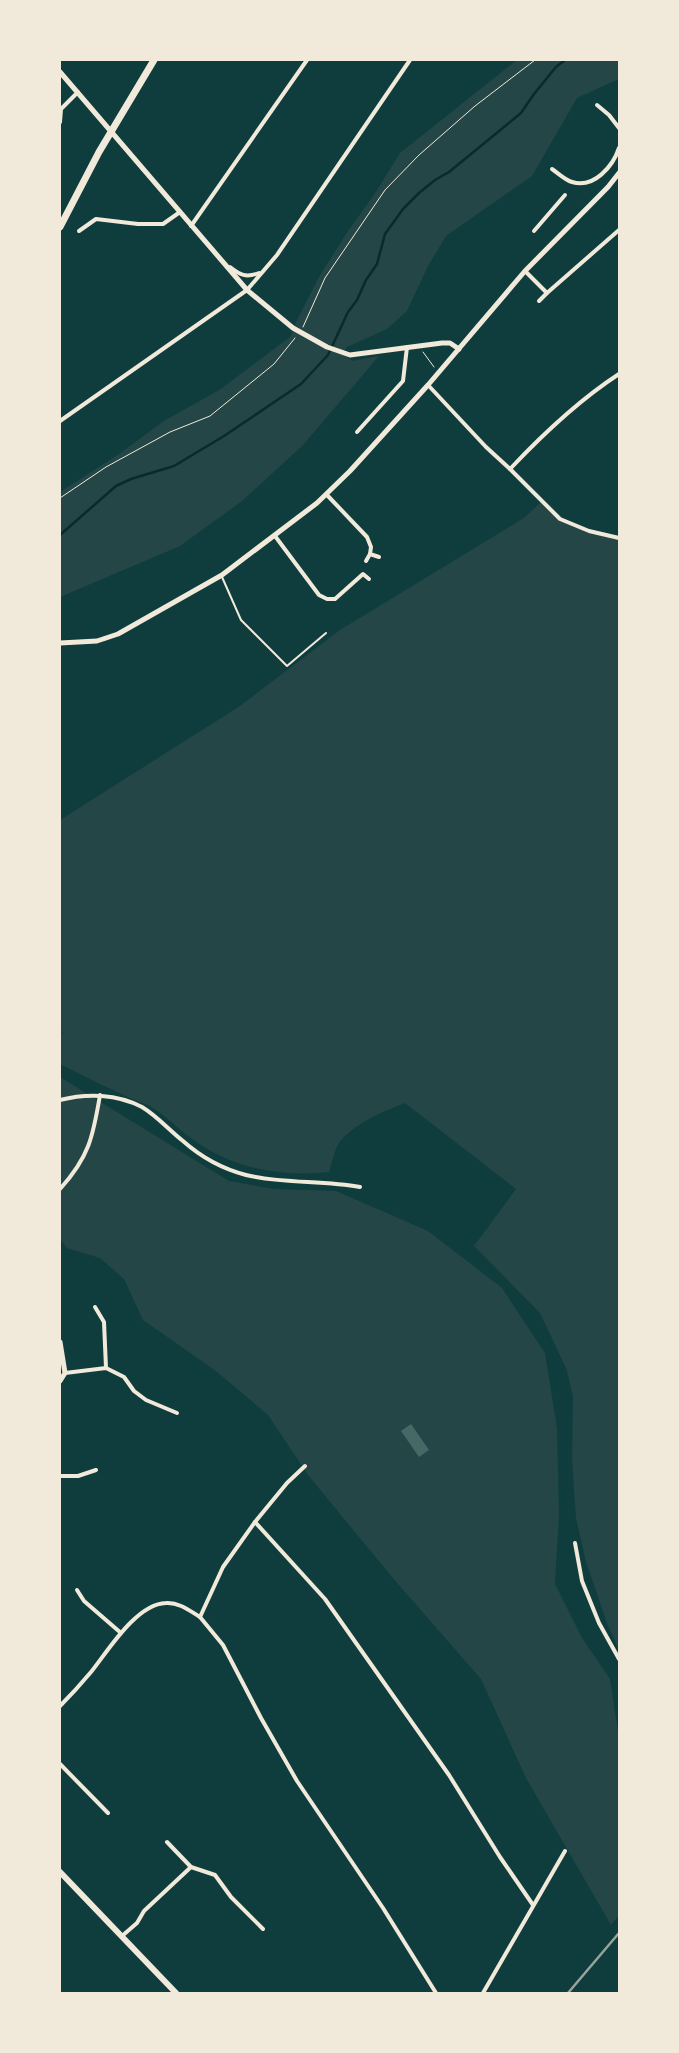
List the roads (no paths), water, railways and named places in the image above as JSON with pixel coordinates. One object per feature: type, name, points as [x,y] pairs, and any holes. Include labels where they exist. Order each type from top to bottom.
[{"type":"highway","points":[[60,227],[99,152],[154,60]]},
{"type":"main road","points":[[60,1872],[176,1993]]},
{"type":"street","points":[[191,226],[307,60]]},
{"type":"street","points":[[60,421],[247,290],[277,255],[410,60]]},
{"type":"street","points":[[60,72],[247,290],[301,332],[327,347],[350,355],[450,343],[459,350]]},
{"type":"street","points":[[60,122],[61,109],[78,92]]},
{"type":"street","points":[[597,105],[609,114],[619,128]]},
{"type":"street","points":[[552,169],[574,182],[590,182],[597,178],[611,164],[619,148]]},
{"type":"street","points":[[60,643],[97,641],[118,634],[222,575],[327,495],[437,375],[525,271],[608,187],[619,173]]},
{"type":"street","points":[[534,231],[565,195]]},
{"type":"street","points":[[79,231],[96,219],[138,224],[163,224],[180,212]]},
{"type":"street","points":[[539,300],[619,230]]},
{"type":"street","points":[[223,261],[243,276],[251,276],[261,272]]},
{"type":"street","points":[[525,271],[547,293]]},
{"type":"street","points":[[357,432],[398,388],[402,381],[407,347]]},
{"type":"street","points":[[510,469],[536,442],[604,383],[619,374]]},
{"type":"street","points":[[428,385],[486,447],[560,519],[589,531],[619,538]]},
{"type":"street","points":[[363,414],[369,419]]},
{"type":"street","points":[[327,495],[367,537],[371,547],[366,561]]},
{"type":"street","points":[[275,536],[319,595],[327,599],[335,599],[363,574],[368,579]]},
{"type":"street","points":[[370,554],[378,557]]},
{"type":"street","points":[[60,1189],[76,1171],[86,1153],[93,1136],[100,1095]]},
{"type":"street","points":[[60,1100],[74,1096],[100,1095],[122,1099],[142,1107],[202,1156],[222,1166],[246,1174],[272,1179],[326,1182],[360,1187]]},
{"type":"street","points":[[95,1306],[104,1322],[106,1368]]},
{"type":"street","points":[[60,1342],[65,1373],[60,1381]]},
{"type":"street","points":[[65,1373],[106,1368],[124,1377],[134,1391],[146,1400],[177,1413]]},
{"type":"street","points":[[200,1617],[223,1567],[255,1522],[287,1483],[305,1466]]},
{"type":"street","points":[[60,1476],[78,1476],[96,1470]]},
{"type":"street","points":[[255,1522],[326,1599],[444,1768],[500,1857],[533,1905]]},
{"type":"street","points":[[575,1543],[582,1581],[598,1623],[619,1660]]},
{"type":"street","points":[[77,1590],[84,1601],[121,1633]]},
{"type":"street","points":[[60,1706],[89,1674],[121,1633],[146,1610],[165,1603],[176,1604],[200,1617],[223,1644],[261,1718],[297,1780],[383,1908],[436,1993]]},
{"type":"street","points":[[60,1764],[108,1813]]},
{"type":"street","points":[[167,1842],[191,1867],[216,1874],[232,1897],[264,1928]]},
{"type":"street","points":[[482,1993],[565,1851]]},
{"type":"street","points":[[122,1936],[137,1923],[144,1911],[191,1867]]},
{"type":"lane","points":[[222,575],[241,620],[287,666],[326,634]]},
{"type":"waterway","points":[[60,535],[116,486],[131,479],[174,466],[224,436],[301,384],[328,355],[348,312],[377,264],[385,234],[403,209],[419,193],[449,172],[521,113],[556,67],[565,60]]},
{"type":"railway","points":[[568,1993],[619,1933]]}]
